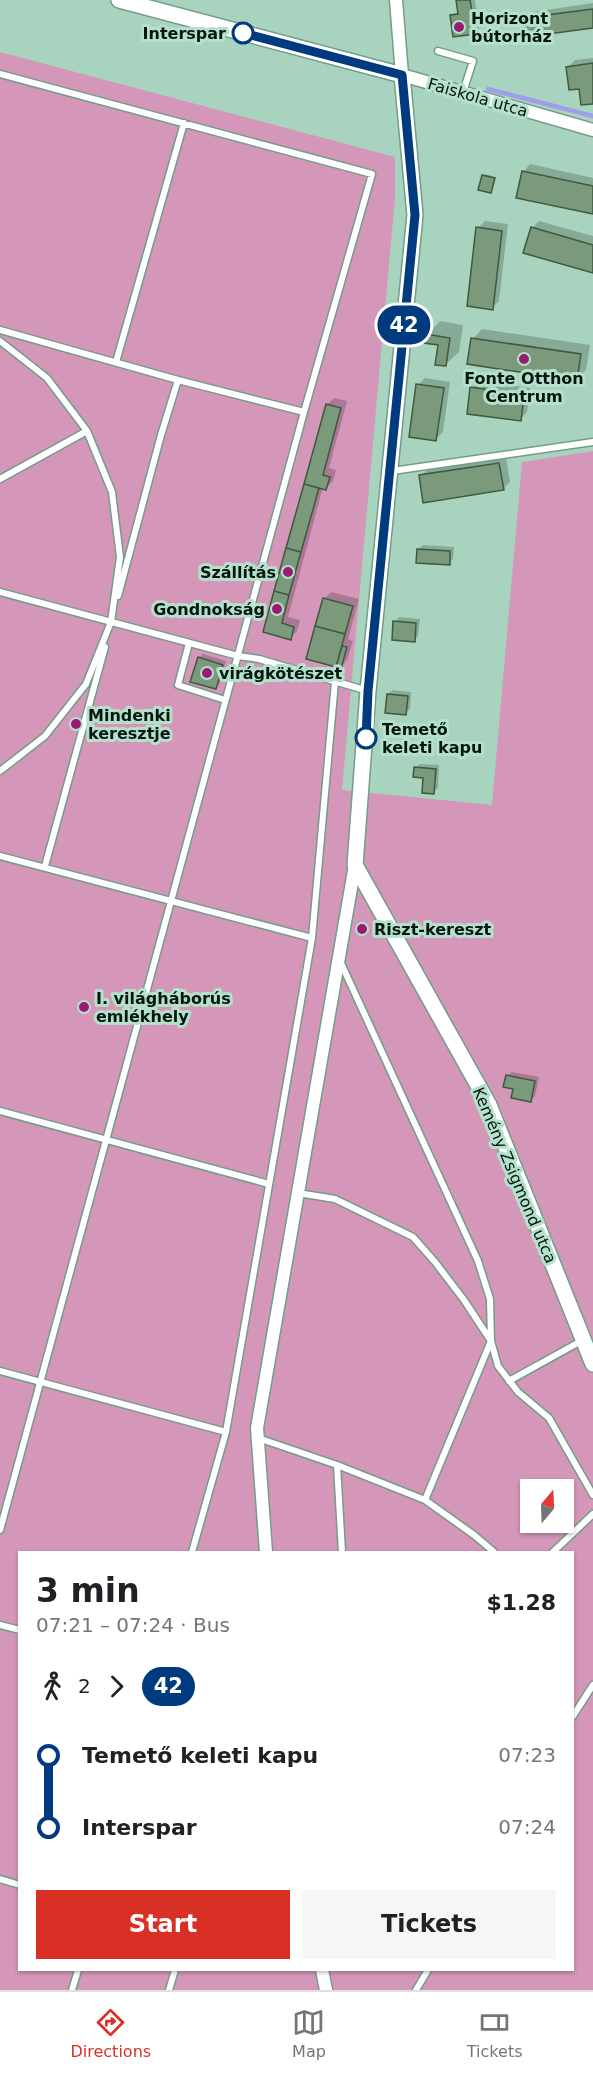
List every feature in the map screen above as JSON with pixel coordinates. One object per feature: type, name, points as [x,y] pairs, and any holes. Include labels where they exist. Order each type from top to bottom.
[{"type":"street","name":"Faiskola utca","points":[[119,0],[402,75],[593,130]]},
{"type":"street","points":[[266,1551],[257,1428],[355,865],[368,691],[415,215],[396,0]]},
{"type":"street","name":"Kemény Zsigmond utca","points":[[355,865],[489,1105],[593,1364]]},
{"type":"street","points":[[322,1971],[326,1990]]},
{"type":"lane","points":[[438,51],[472,60],[463,92]]},
{"type":"lane","points":[[0,74],[372,174],[304,412],[0,1530]]},
{"type":"lane","points":[[116,362],[184,123]]},
{"type":"lane","points":[[0,330],[178,380],[304,412]]},
{"type":"lane","points":[[0,341],[47,378],[87,431],[112,492],[120,557],[111,622],[86,684],[45,736],[0,771]]},
{"type":"lane","points":[[45,866],[161,435],[178,380]]},
{"type":"lane","points":[[0,479],[87,431]]},
{"type":"lane","points":[[390,471],[593,442]]},
{"type":"lane","points":[[0,592],[238,656],[259,659],[368,691]]},
{"type":"lane","points":[[189,643],[178,685],[225,700]]},
{"type":"lane","points":[[192,1551],[226,1432],[312,938],[335,682]]},
{"type":"lane","points":[[0,856],[312,938]]},
{"type":"lane","points":[[339,957],[478,1261],[490,1299],[491,1341],[498,1366],[518,1392],[549,1418],[593,1495]]},
{"type":"lane","points":[[0,1111],[269,1184]]},
{"type":"lane","points":[[298,1193],[334,1198],[413,1237],[464,1300],[491,1341]]},
{"type":"lane","points":[[509,1381],[583,1340]]},
{"type":"lane","points":[[425,1500],[491,1341]]},
{"type":"lane","points":[[0,1371],[226,1432]]},
{"type":"lane","points":[[258,1438],[337,1465],[425,1500],[493,1551]]},
{"type":"lane","points":[[337,1465],[342,1551]]},
{"type":"lane","points":[[554,1551],[593,1514]]},
{"type":"lane","points":[[0,1625],[18,1630]]},
{"type":"lane","points":[[574,1714],[593,1685]]},
{"type":"lane","points":[[0,1879],[18,1884]]},
{"type":"lane","points":[[72,1990],[78,1971]]},
{"type":"lane","points":[[169,1990],[175,1971]]},
{"type":"lane","points":[[416,1990],[427,1971]]},
{"type":"shaded area","points":[[0,52],[395,157],[395,197],[342,790],[492,805],[522,462],[593,451],[593,1990],[0,1990]]},
{"type":"building","points":[[456,0],[470,0],[476,34],[453,37],[450,15],[458,14]]},
{"type":"building","points":[[593,9],[593,28],[526,37],[523,18]]},
{"type":"building","points":[[593,63],[593,104],[581,105],[579,89],[569,90],[566,67]]},
{"type":"building","points":[[522,171],[593,186],[593,214],[516,198]]},
{"type":"building","points":[[482,175],[495,178],[491,193],[478,190]]},
{"type":"building","points":[[476,227],[502,231],[493,310],[467,306]]},
{"type":"building","points":[[531,227],[593,245],[593,273],[523,253]]},
{"type":"building","points":[[426,334],[450,338],[446,366],[435,365],[438,345],[424,343]]},
{"type":"building","name":"Fonte Otthon Centrum","points":[[471,338],[581,354],[577,381],[467,364]]},
{"type":"building","points":[[416,384],[444,388],[436,441],[409,437]]},
{"type":"building","points":[[470,387],[524,395],[521,421],[467,414]]},
{"type":"building","points":[[326,404],[341,408],[323,475],[330,477],[326,490],[304,484]]},
{"type":"building","points":[[499,463],[504,490],[423,503],[419,475]]},
{"type":"building","points":[[304,484],[319,488],[301,552],[286,548]]},
{"type":"building","name":"Szállítás","points":[[286,548],[301,552],[289,595],[274,591]]},
{"type":"building","points":[[417,549],[450,551],[450,565],[416,563]]},
{"type":"building","name":"Gondnokság","points":[[274,591],[289,595],[282,623],[294,627],[291,640],[263,632]]},
{"type":"building","points":[[323,598],[353,606],[345,634],[315,626]]},
{"type":"building","points":[[393,621],[416,623],[415,642],[392,640]]},
{"type":"building","points":[[315,626],[345,634],[336,667],[306,659]]},
{"type":"building","points":[[342,646],[347,647],[341,669],[336,667]]},
{"type":"building","name":"virágkötészet","points":[[198,657],[223,665],[216,689],[190,682]]},
{"type":"building","points":[[387,694],[408,696],[406,715],[385,713]]},
{"type":"building","points":[[414,767],[436,769],[434,794],[422,793],[423,778],[413,777]]},
{"type":"building","points":[[506,1075],[535,1081],[531,1102],[511,1098],[513,1089],[503,1087]]},
{"type":"waterway","points":[[488,89],[593,116]]},
{"type":"bus line","name":"42","points":[[243,33],[402,75],[415,215],[368,691],[366,738]]},
{"type":"place","name":"Horizont bútorház","points":[[459,27]]},
{"type":"place","name":"Interspar","points":[[243,33]]},
{"type":"place","name":"Fonte Otthon Centrum","points":[[524,359]]},
{"type":"place","name":"Szállítás","points":[[288,572]]},
{"type":"place","name":"Gondnokság","points":[[277,609]]},
{"type":"place","name":"virágkötészet","points":[[207,673]]},
{"type":"place","name":"Mindenki keresztje","points":[[76,724]]},
{"type":"place","name":"Temető keleti kapu","points":[[366,738]]},
{"type":"place","name":"Riszt-kereszt","points":[[362,929]]},
{"type":"place","name":"I. világháborús emlékhely","points":[[84,1007]]}]
